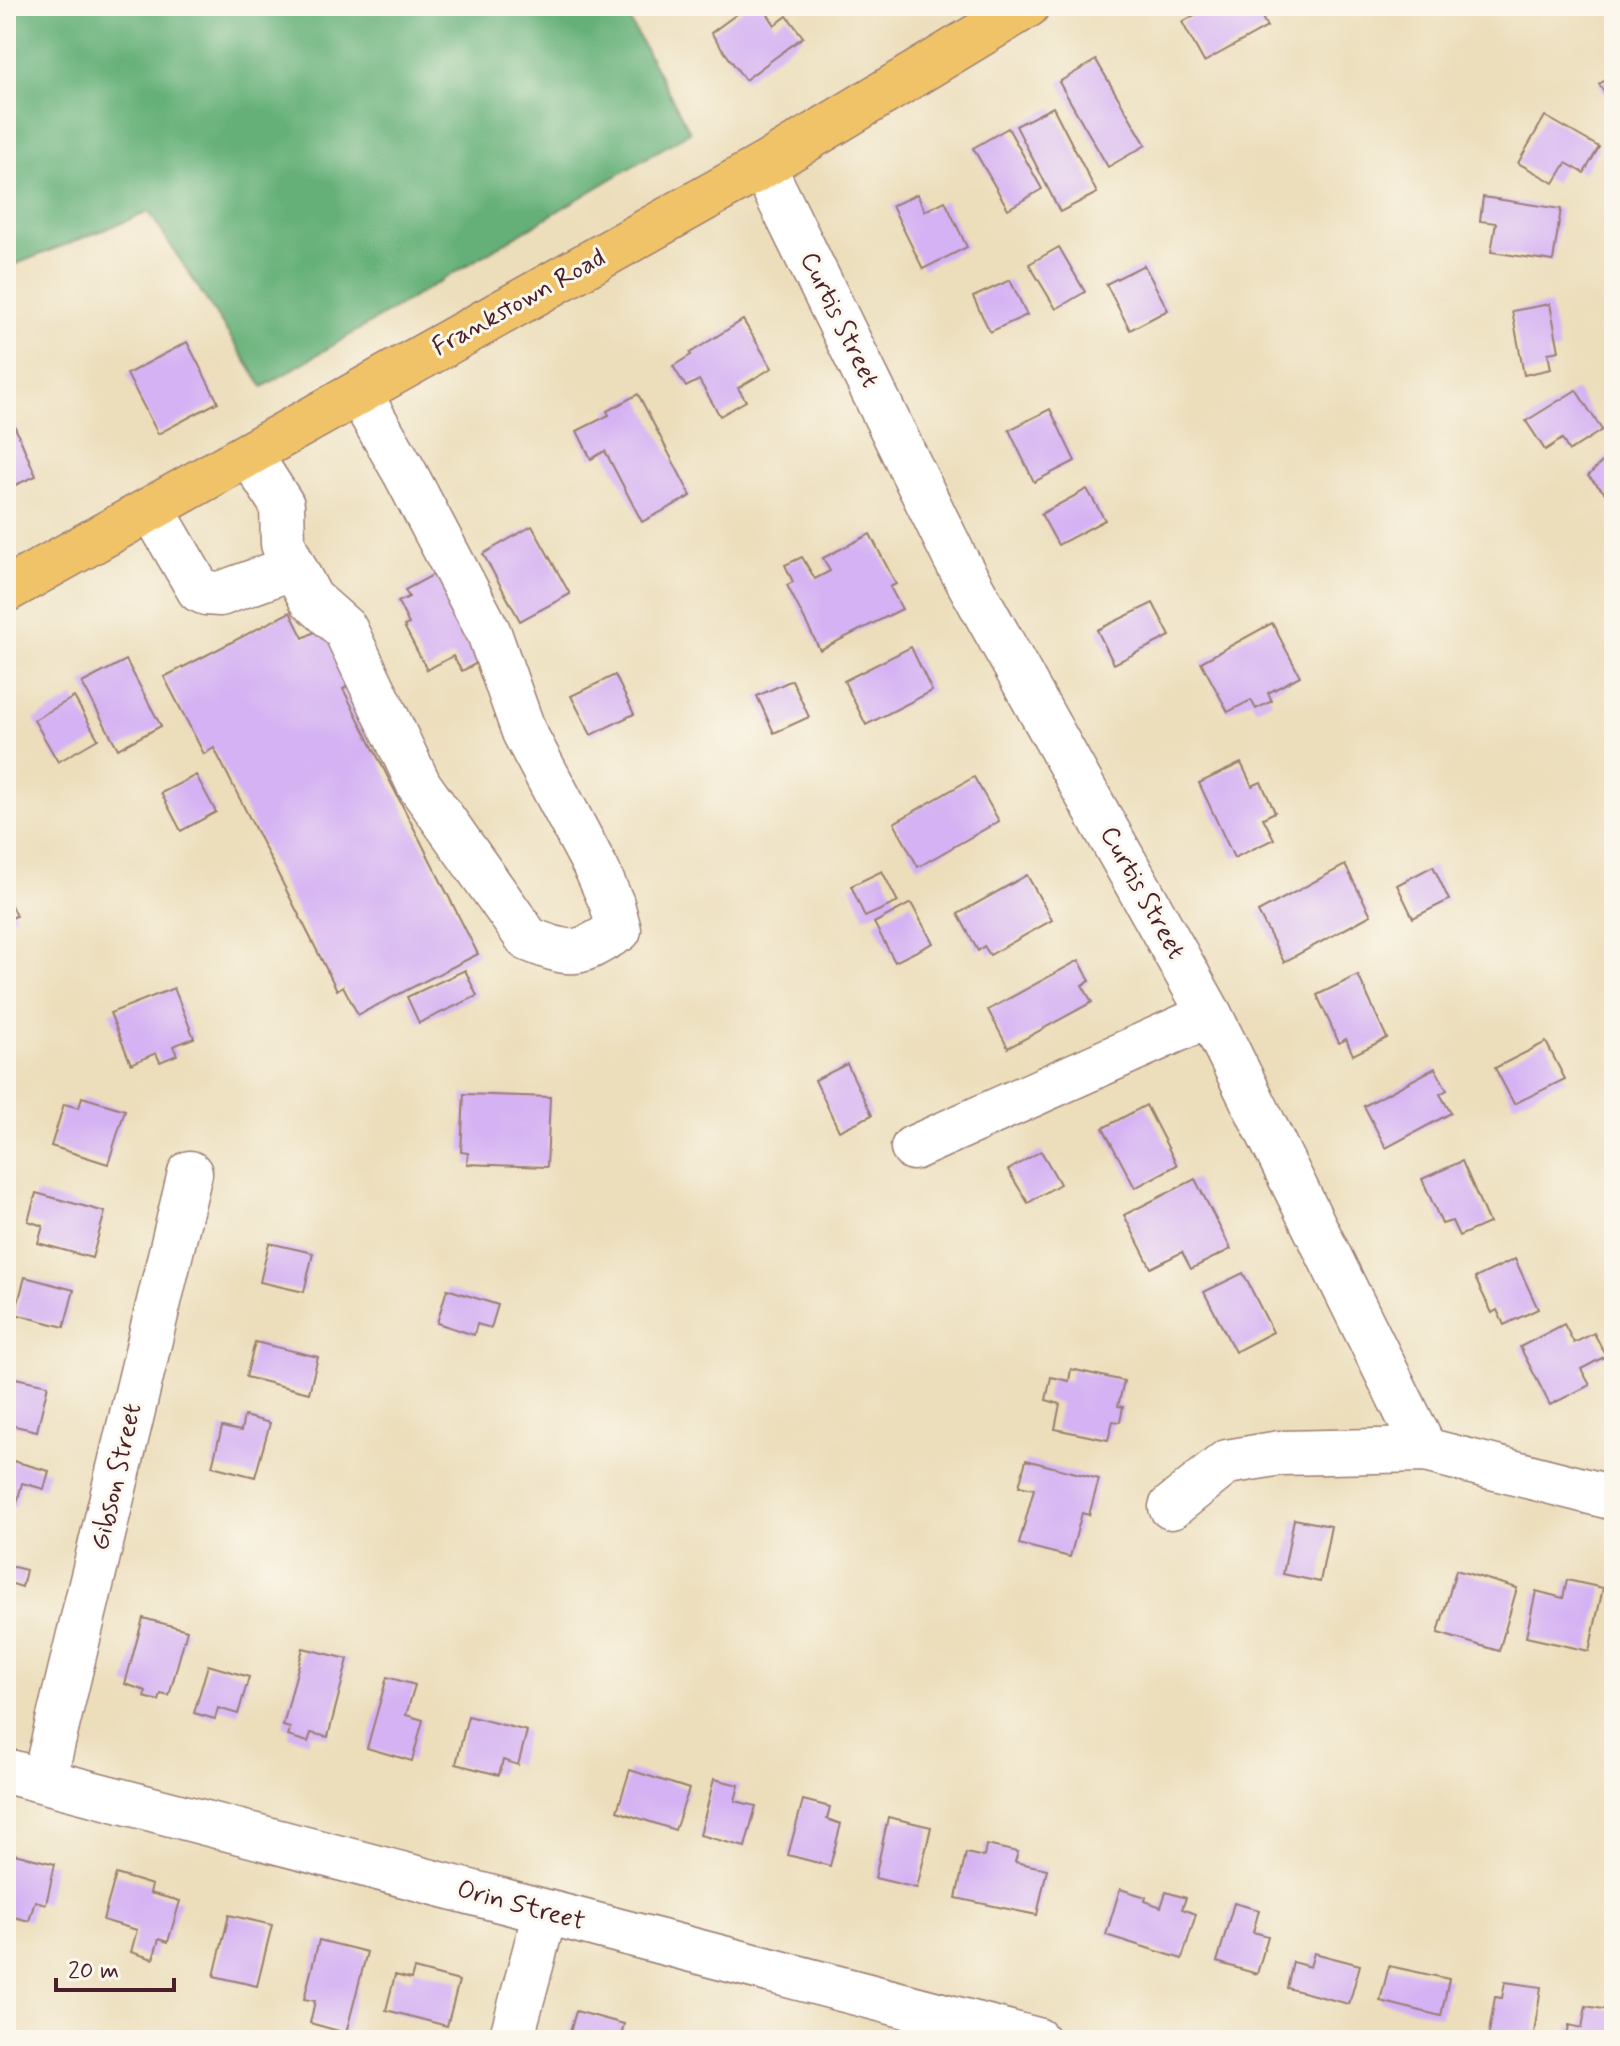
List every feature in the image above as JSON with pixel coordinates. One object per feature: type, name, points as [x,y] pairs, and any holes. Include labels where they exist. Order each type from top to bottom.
[{"type":"main road","name":"Frankstown Road","points":[[6,590],[763,166],[1027,6]]},
{"type":"street","name":"Curtis Street","points":[[763,166],[955,558],[1210,1015],[1425,1450]]},
{"type":"street","points":[[250,455],[282,505],[283,544],[311,599],[345,629],[419,785],[528,939],[557,951],[576,953],[619,930],[597,870],[524,732],[489,633],[359,393]]},
{"type":"street","points":[[152,509],[199,590],[206,593],[220,594],[294,567]]},
{"type":"street","points":[[913,1148],[1210,1015]]},
{"type":"street","name":"Gibson Street","points":[[25,1776],[190,1173]]},
{"type":"street","points":[[1171,1507],[1227,1462],[1280,1453],[1425,1450],[1614,1498]]},
{"type":"street","name":"Orin Street","points":[[25,1776],[1037,2040]]},
{"type":"street","points":[[511,2040],[545,1913]]},
{"type":"green space","points":[[6,6],[622,6],[690,132],[263,387],[149,212],[6,268]]},
{"type":"building","points":[[748,6],[762,6],[775,25],[787,16],[803,37],[745,80],[711,33]]},
{"type":"building","points":[[1211,6],[1256,6],[1267,27],[1204,62],[1182,22]]},
{"type":"building","points":[[1096,60],[1146,145],[1108,167],[1059,82]]},
{"type":"building","points":[[1614,75],[1614,108],[1599,84]]},
{"type":"building","points":[[1053,107],[1097,193],[1060,212],[1016,126]]},
{"type":"building","points":[[1545,116],[1599,147],[1584,173],[1566,163],[1554,183],[1518,163]]},
{"type":"building","points":[[1008,128],[1042,189],[1008,209],[973,148]]},
{"type":"building","points":[[917,194],[925,211],[945,201],[967,247],[923,269],[892,206]]},
{"type":"building","points":[[1483,197],[1561,209],[1553,261],[1491,252],[1496,223],[1480,221]]},
{"type":"building","points":[[1059,247],[1085,292],[1056,309],[1029,264]]},
{"type":"building","points":[[1144,265],[1168,310],[1130,330],[1106,284]]},
{"type":"building","points":[[1010,280],[1027,315],[990,332],[973,297]]},
{"type":"building","points":[[1550,304],[1559,351],[1548,353],[1551,369],[1524,375],[1512,311]]},
{"type":"building","points":[[743,320],[772,368],[738,388],[746,401],[720,416],[699,380],[686,387],[673,366]]},
{"type":"building","points":[[187,342],[218,402],[158,434],[127,374]]},
{"type":"building","points":[[1576,390],[1602,430],[1569,451],[1562,439],[1545,450],[1526,421]]},
{"type":"building","points":[[638,394],[691,496],[642,522],[605,451],[591,459],[577,431],[609,415],[607,411]]},
{"type":"building","points":[[6,406],[36,476],[6,489]]},
{"type":"building","points":[[1050,409],[1075,461],[1034,482],[1009,430]]},
{"type":"building","points":[[1608,456],[1614,462],[1614,502],[1588,476]]},
{"type":"building","points":[[1087,489],[1105,520],[1058,545],[1041,514]]},
{"type":"building","points":[[532,526],[570,594],[520,621],[483,554]]},
{"type":"building","points":[[870,534],[896,584],[890,587],[902,609],[820,650],[787,585],[793,582],[785,565],[802,557],[815,579],[830,571],[823,558]]},
{"type":"building","points":[[438,572],[485,659],[462,671],[453,656],[427,670],[404,626],[409,624],[398,602],[409,597],[405,590]]},
{"type":"building","points":[[1153,603],[1170,636],[1114,664],[1097,630]]},
{"type":"building","points":[[290,612],[303,638],[326,626],[355,682],[343,689],[478,954],[358,1015],[343,986],[337,990],[214,748],[204,754],[164,677]]},
{"type":"building","points":[[1272,623],[1300,676],[1268,693],[1272,701],[1256,709],[1251,700],[1228,712],[1201,662]]},
{"type":"building","points":[[911,647],[932,691],[866,725],[844,681]]},
{"type":"building","points":[[126,660],[161,726],[118,749],[82,683]]},
{"type":"building","points":[[615,675],[634,714],[591,735],[571,696]]},
{"type":"building","points":[[792,680],[809,717],[774,733],[757,696]]},
{"type":"building","points":[[74,697],[98,739],[58,762],[34,720]]},
{"type":"building","points":[[1241,763],[1252,786],[1261,782],[1275,812],[1263,818],[1274,839],[1234,858],[1199,783]]},
{"type":"building","points":[[196,775],[216,812],[181,831],[161,793]]},
{"type":"building","points":[[974,777],[999,821],[918,867],[894,823]]},
{"type":"building","points":[[1345,865],[1371,915],[1284,962],[1258,912]]},
{"type":"building","points":[[1433,866],[1449,900],[1413,918],[1397,885]]},
{"type":"building","points":[[882,871],[898,902],[865,917],[851,886]]},
{"type":"building","points":[[1027,875],[1052,920],[990,955],[984,946],[978,951],[958,914]]},
{"type":"building","points":[[6,895],[16,916],[6,921]]},
{"type":"building","points":[[911,903],[933,943],[895,962],[874,923]]},
{"type":"building","points":[[1079,960],[1090,981],[1082,985],[1092,1002],[1008,1048],[988,1010]]},
{"type":"building","points":[[465,970],[477,996],[419,1023],[407,997]]},
{"type":"building","points":[[1358,975],[1387,1038],[1353,1055],[1346,1039],[1339,1043],[1317,995]]},
{"type":"building","points":[[174,988],[194,1038],[173,1046],[177,1055],[160,1062],[156,1053],[131,1064],[110,1013]]},
{"type":"building","points":[[1546,1042],[1565,1079],[1514,1104],[1495,1068]]},
{"type":"building","points":[[847,1064],[872,1115],[839,1131],[815,1080]]},
{"type":"building","points":[[1435,1068],[1447,1090],[1440,1094],[1451,1113],[1386,1148],[1364,1106]]},
{"type":"building","points":[[464,1094],[550,1097],[547,1167],[467,1164],[468,1153],[461,1152]]},
{"type":"building","points":[[82,1097],[125,1110],[108,1164],[51,1146],[64,1104],[79,1108]]},
{"type":"building","points":[[1146,1105],[1177,1165],[1135,1188],[1103,1128]]},
{"type":"building","points":[[1041,1151],[1060,1184],[1028,1203],[1008,1170]]},
{"type":"building","points":[[1462,1161],[1489,1223],[1459,1236],[1452,1221],[1442,1224],[1422,1179]]},
{"type":"building","points":[[1195,1179],[1231,1249],[1191,1269],[1182,1252],[1151,1268],[1124,1215]]},
{"type":"building","points":[[36,1193],[105,1212],[92,1258],[38,1243],[43,1226],[28,1221]]},
{"type":"building","points":[[269,1243],[313,1253],[304,1292],[260,1282]]},
{"type":"building","points":[[1515,1259],[1538,1309],[1504,1325],[1497,1310],[1492,1313],[1475,1278]]},
{"type":"building","points":[[1243,1273],[1273,1332],[1235,1352],[1204,1292]]},
{"type":"building","points":[[25,1277],[74,1290],[64,1327],[15,1314]]},
{"type":"building","points":[[447,1289],[498,1305],[491,1328],[477,1324],[474,1335],[437,1323]]},
{"type":"building","points":[[1564,1324],[1574,1343],[1594,1333],[1606,1356],[1581,1369],[1590,1385],[1550,1405],[1520,1347]]},
{"type":"building","points":[[255,1342],[318,1357],[309,1393],[246,1377]]},
{"type":"building","points":[[1071,1369],[1124,1381],[1118,1406],[1123,1407],[1120,1422],[1113,1421],[1108,1440],[1055,1429],[1060,1404],[1046,1400],[1051,1377],[1069,1381]]},
{"type":"building","points":[[6,1376],[48,1385],[37,1431],[6,1424]]},
{"type":"building","points":[[244,1416],[270,1423],[255,1477],[212,1466],[222,1427],[241,1431]]},
{"type":"building","points":[[6,1459],[49,1471],[44,1489],[22,1483],[16,1507],[6,1504]]},
{"type":"building","points":[[1026,1460],[1099,1479],[1089,1515],[1082,1513],[1070,1557],[1019,1544],[1034,1489],[1019,1486]]},
{"type":"building","points":[[1294,1519],[1331,1526],[1320,1582],[1283,1574]]},
{"type":"building","points":[[6,1565],[26,1570],[22,1587],[6,1582]]},
{"type":"building","points":[[1456,1570],[1517,1588],[1499,1651],[1438,1633]]},
{"type":"building","points":[[1567,1580],[1603,1588],[1589,1651],[1526,1637],[1536,1591],[1563,1598]]},
{"type":"building","points":[[143,1618],[187,1630],[169,1696],[161,1694],[159,1701],[144,1697],[146,1691],[125,1684]]},
{"type":"building","points":[[303,1648],[348,1659],[328,1737],[311,1733],[308,1742],[288,1736],[290,1728],[283,1726]]},
{"type":"building","points":[[208,1665],[249,1677],[238,1714],[218,1708],[215,1719],[194,1713]]},
{"type":"building","points":[[387,1677],[415,1685],[406,1715],[423,1720],[412,1761],[367,1748]]},
{"type":"building","points":[[468,1716],[527,1731],[518,1765],[503,1760],[499,1775],[456,1764]]},
{"type":"building","points":[[630,1770],[689,1789],[675,1830],[617,1811]]},
{"type":"building","points":[[714,1779],[739,1785],[735,1801],[756,1806],[745,1847],[700,1835]]},
{"type":"building","points":[[803,1800],[830,1807],[827,1819],[841,1824],[830,1866],[788,1855]]},
{"type":"building","points":[[888,1817],[931,1827],[917,1888],[875,1878]]},
{"type":"building","points":[[986,1845],[1018,1852],[1015,1862],[1047,1869],[1037,1915],[956,1898],[966,1853],[984,1857]]},
{"type":"building","points":[[6,1852],[55,1864],[46,1904],[35,1901],[29,1921],[6,1915]]},
{"type":"building","points":[[116,1874],[152,1885],[150,1893],[180,1901],[168,1942],[159,1939],[153,1959],[131,1952],[137,1930],[103,1920]]},
{"type":"building","points":[[1120,1889],[1146,1897],[1145,1901],[1161,1907],[1166,1892],[1186,1898],[1182,1909],[1196,1914],[1182,1959],[1106,1935]]},
{"type":"building","points":[[1234,1903],[1259,1910],[1253,1932],[1268,1936],[1257,1974],[1217,1962]]},
{"type":"building","points":[[229,1915],[272,1925],[257,1986],[214,1976]]},
{"type":"building","points":[[319,1940],[367,1952],[346,2033],[310,2023],[315,2001],[304,1999]]},
{"type":"building","points":[[1314,1953],[1360,1965],[1349,2004],[1287,1988],[1293,1962],[1310,1967]]},
{"type":"building","points":[[1389,1966],[1449,1979],[1441,2016],[1380,2001]]},
{"type":"building","points":[[414,1969],[459,1981],[447,2026],[386,2010],[395,1975],[411,1979]]},
{"type":"building","points":[[1505,1982],[1541,1987],[1533,2040],[1488,2039],[1495,1997],[1502,1998]]},
{"type":"building","points":[[1586,2006],[1614,2011],[1614,2040],[1566,2040],[1569,2025],[1582,2028]]},
{"type":"building","points":[[576,2011],[624,2024],[620,2040],[568,2040]]}]
